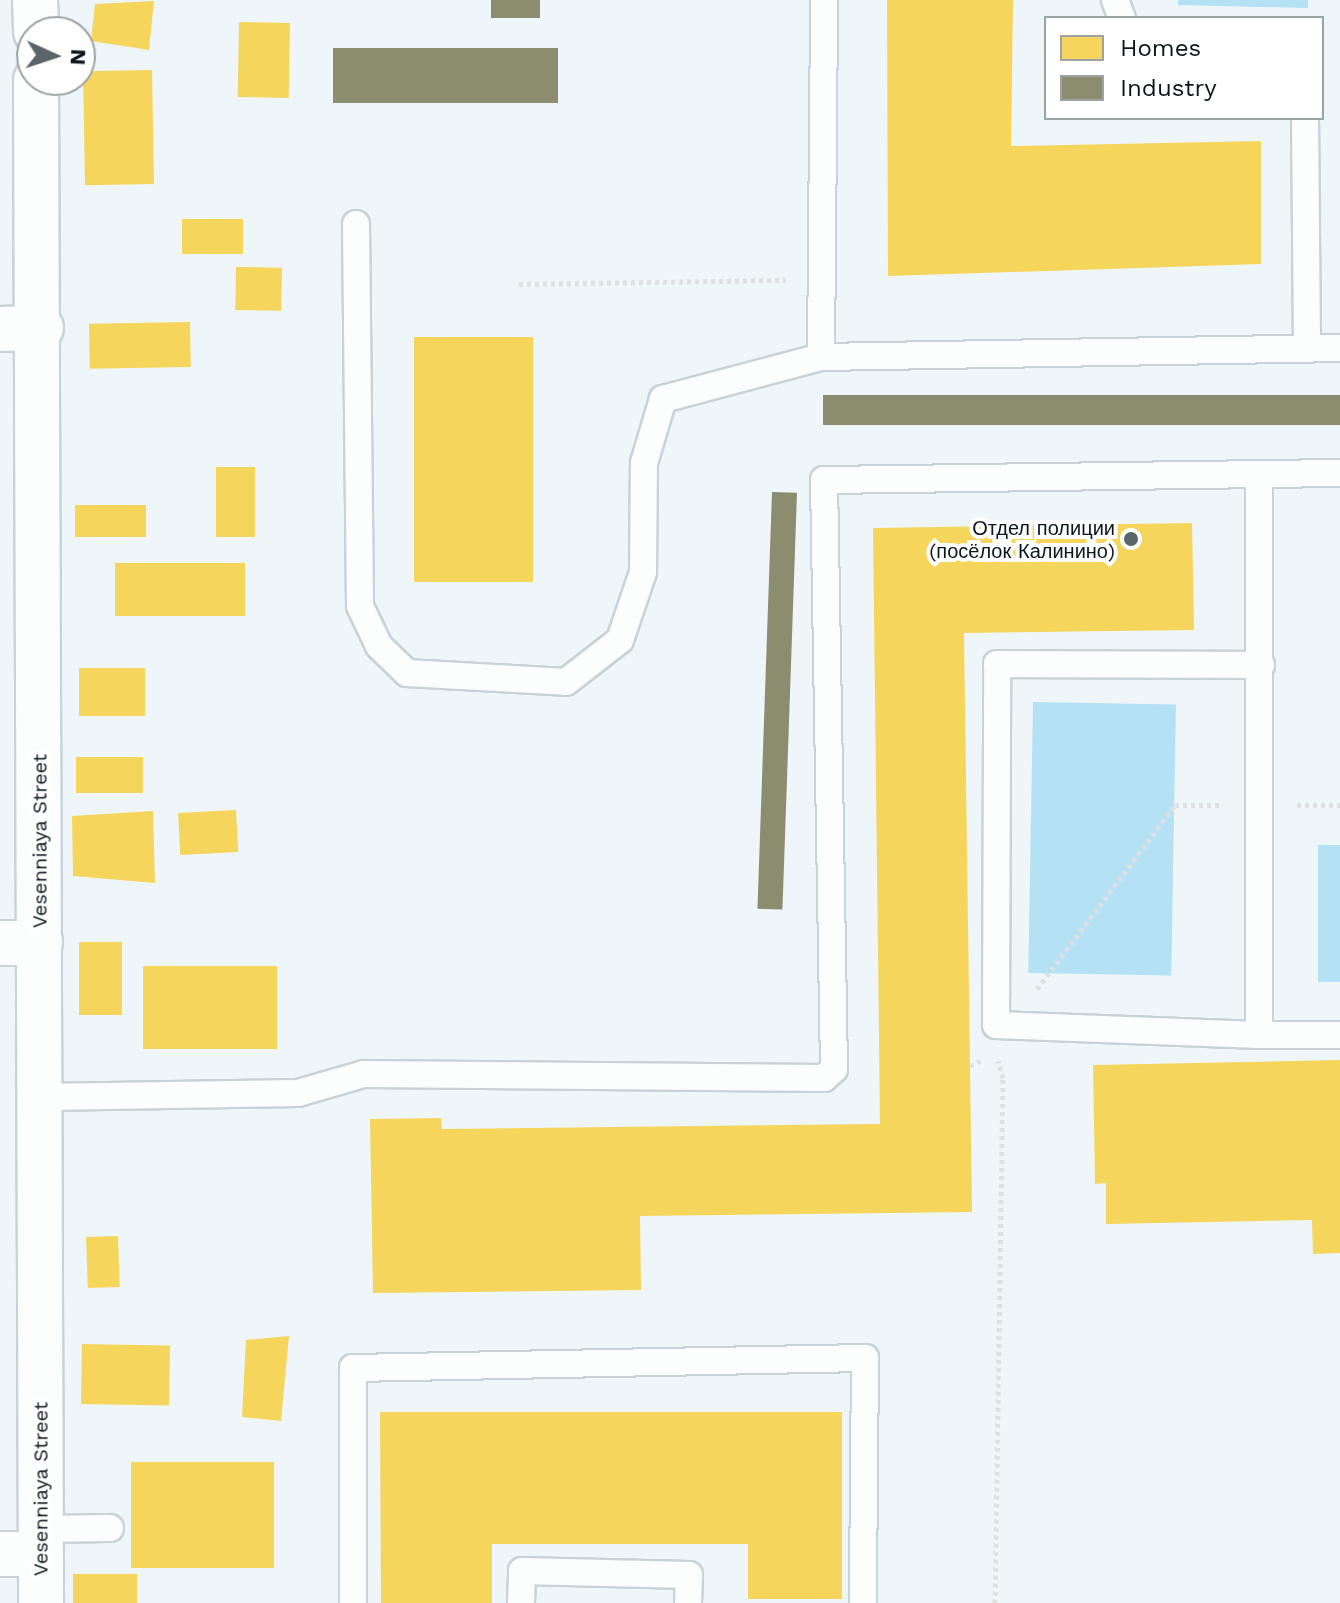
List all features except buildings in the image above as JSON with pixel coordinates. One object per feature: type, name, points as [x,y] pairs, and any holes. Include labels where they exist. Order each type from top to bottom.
[{"type":"street","name":"Vesenniaya Street","points":[[35,96],[20,329],[20,942],[42,1097],[27,1546],[41,1603]]},
{"type":"lane","points":[[821,357],[824,0]]},
{"type":"lane","points":[[1305,120],[1307,348]]},
{"type":"lane","points":[[356,224],[360,606],[379,646],[407,673],[566,682],[620,640],[638,586],[644,463],[663,399],[821,357],[1340,348]]},
{"type":"lane","points":[[42,1097],[298,1093],[364,1074],[824,1078],[834,1069],[824,480],[1340,473]]},
{"type":"lane","points":[[1259,474],[1259,1035]]},
{"type":"lane","points":[[1261,665],[997,664],[996,1025],[1002,1034],[1340,1035]]},
{"type":"lane","points":[[353,1603],[353,1368],[865,1358],[863,1603]]},
{"type":"lane","points":[[27,1546],[110,1528]]},
{"type":"lane","points":[[521,1603],[522,1571],[689,1575],[688,1603]]},
{"type":"path","points":[[519,284],[823,279]]},
{"type":"path","points":[[970,1066],[977,1066],[1175,805],[1340,805]]},
{"type":"path","points":[[995,1603],[1002,1034]]},
{"type":"shaded area","points":[[1178,0],[1308,0],[1308,8],[1178,5]]},
{"type":"shaded area","points":[[1033,702],[1176,704],[1171,975],[1028,973]]},
{"type":"shaded area","points":[[1318,845],[1340,845],[1340,982],[1318,982]]},
{"type":"place","name":"Отдел полиции (посёлок Калинино)","points":[[1131,539]]}]
